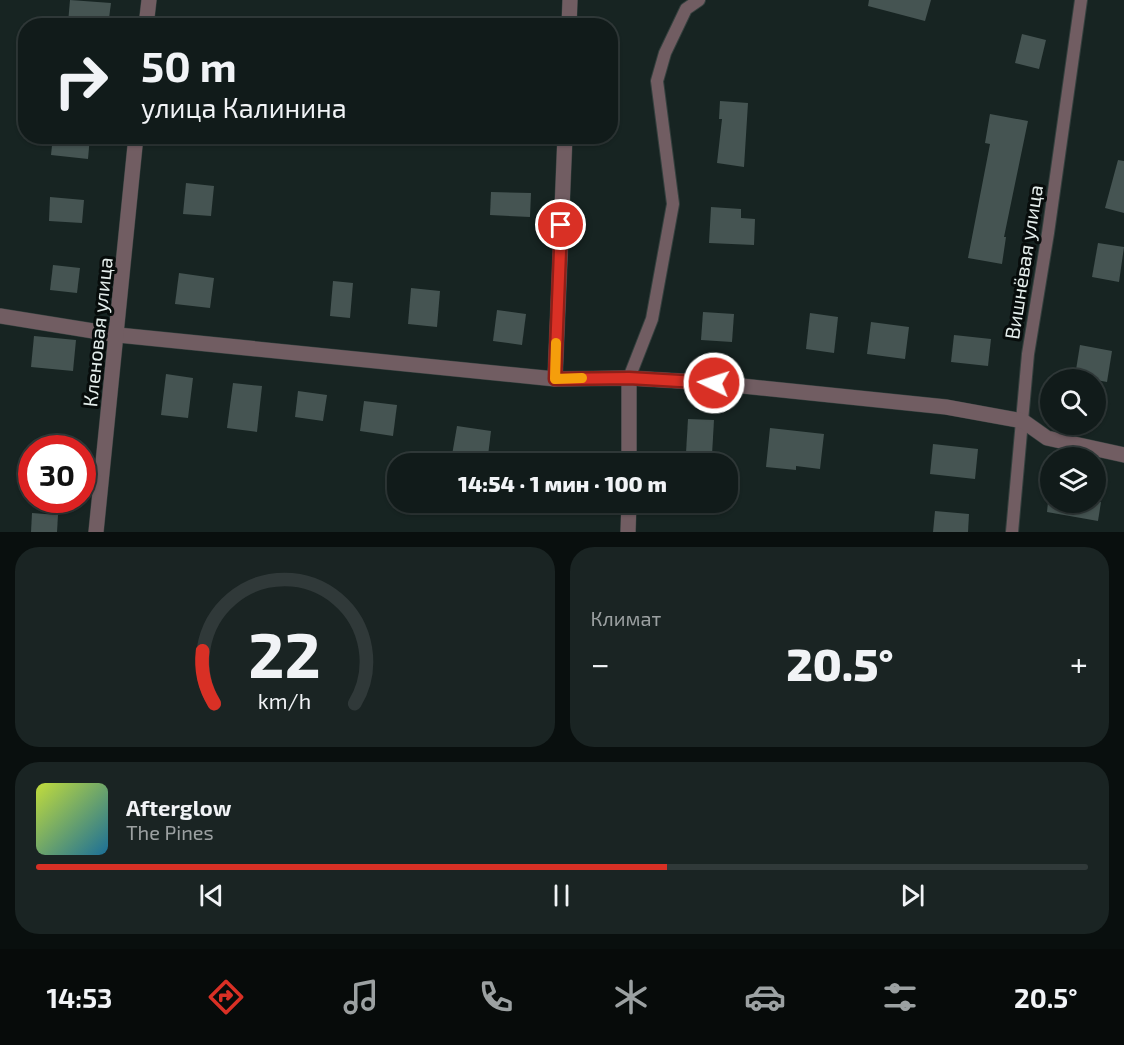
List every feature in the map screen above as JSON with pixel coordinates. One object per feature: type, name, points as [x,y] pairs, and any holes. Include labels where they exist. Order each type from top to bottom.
[{"type":"street","points":[[147,18],[148,0]]},
{"type":"street","points":[[569,18],[570,0]]},
{"type":"street","name":"Кленовая улица","points":[[96,532],[118,335],[135,144]]},
{"type":"street","points":[[555,379],[565,144]]},
{"type":"street","points":[[0,316],[118,335],[555,379],[629,378],[714,383],[946,407],[1023,421],[1047,438],[1124,455]]},
{"type":"street","points":[[629,378],[629,453]]},
{"type":"street","points":[[628,513],[628,532]]},
{"type":"lane","points":[[629,378],[652,319],[673,204],[657,81],[665,53],[686,9],[699,0]]},
{"type":"lane","name":"Вишнёвая улица","points":[[1011,532],[1028,354],[1082,0]]},
{"type":"building","points":[[70,0],[111,3],[109,18],[68,18]]},
{"type":"building","points":[[869,0],[931,0],[925,21],[868,6]]},
{"type":"building","points":[[1022,34],[1046,40],[1039,69],[1015,63]]},
{"type":"building","points":[[720,101],[748,103],[744,167],[717,163],[722,119],[719,119]]},
{"type":"building","points":[[990,114],[1028,121],[1004,237],[1006,237],[1002,264],[968,258],[990,144],[985,143]]},
{"type":"building","points":[[52,144],[89,144],[88,159],[51,155]]},
{"type":"building","points":[[1118,160],[1124,161],[1124,213],[1105,208]]},
{"type":"building","points":[[186,183],[214,186],[211,216],[183,214]]},
{"type":"building","points":[[491,192],[531,193],[530,217],[490,215]]},
{"type":"building","points":[[50,197],[84,200],[82,223],[49,221]]},
{"type":"building","points":[[711,207],[741,209],[741,218],[755,219],[754,245],[709,243]]},
{"type":"building","points":[[1098,243],[1124,247],[1119,282],[1092,277]]},
{"type":"building","points":[[53,265],[80,268],[77,293],[50,290]]},
{"type":"building","points":[[179,273],[214,278],[210,308],[175,304]]},
{"type":"building","points":[[333,281],[353,283],[350,318],[330,316]]},
{"type":"building","points":[[411,288],[440,291],[437,327],[408,324]]},
{"type":"building","points":[[497,310],[526,314],[522,345],[493,341]]},
{"type":"building","points":[[703,312],[734,314],[732,342],[701,340]]},
{"type":"building","points":[[810,313],[838,317],[834,353],[806,349]]},
{"type":"building","points":[[871,322],[909,327],[905,359],[867,354]]},
{"type":"building","points":[[954,335],[991,339],[988,366],[951,362]]},
{"type":"building","points":[[34,336],[76,340],[73,371],[31,367]]},
{"type":"building","points":[[1080,345],[1112,351],[1107,382],[1106,369],[1076,369]]},
{"type":"building","points":[[166,374],[193,378],[188,418],[161,415]]},
{"type":"building","points":[[233,383],[262,386],[257,432],[227,428]]},
{"type":"building","points":[[298,391],[327,395],[323,421],[295,417]]},
{"type":"building","points":[[364,401],[397,405],[393,436],[360,431]]},
{"type":"building","points":[[688,419],[714,420],[712,453],[686,453]]},
{"type":"building","points":[[457,426],[491,431],[488,453],[452,453]]},
{"type":"building","points":[[770,428],[824,434],[820,469],[796,466],[796,470],[766,467]]},
{"type":"building","points":[[933,444],[978,449],[975,479],[930,474]]},
{"type":"building","points":[[935,511],[969,514],[968,532],[933,532]]},
{"type":"building","points":[[32,513],[58,515],[57,532],[31,532]]},
{"type":"building","points":[[1053,513],[1099,513],[1098,521]]},
{"type":"slow traffic","points":[[556,343],[555,379],[582,378]]},
{"type":"route","points":[[561,225],[555,379],[629,378],[714,383]]}]
